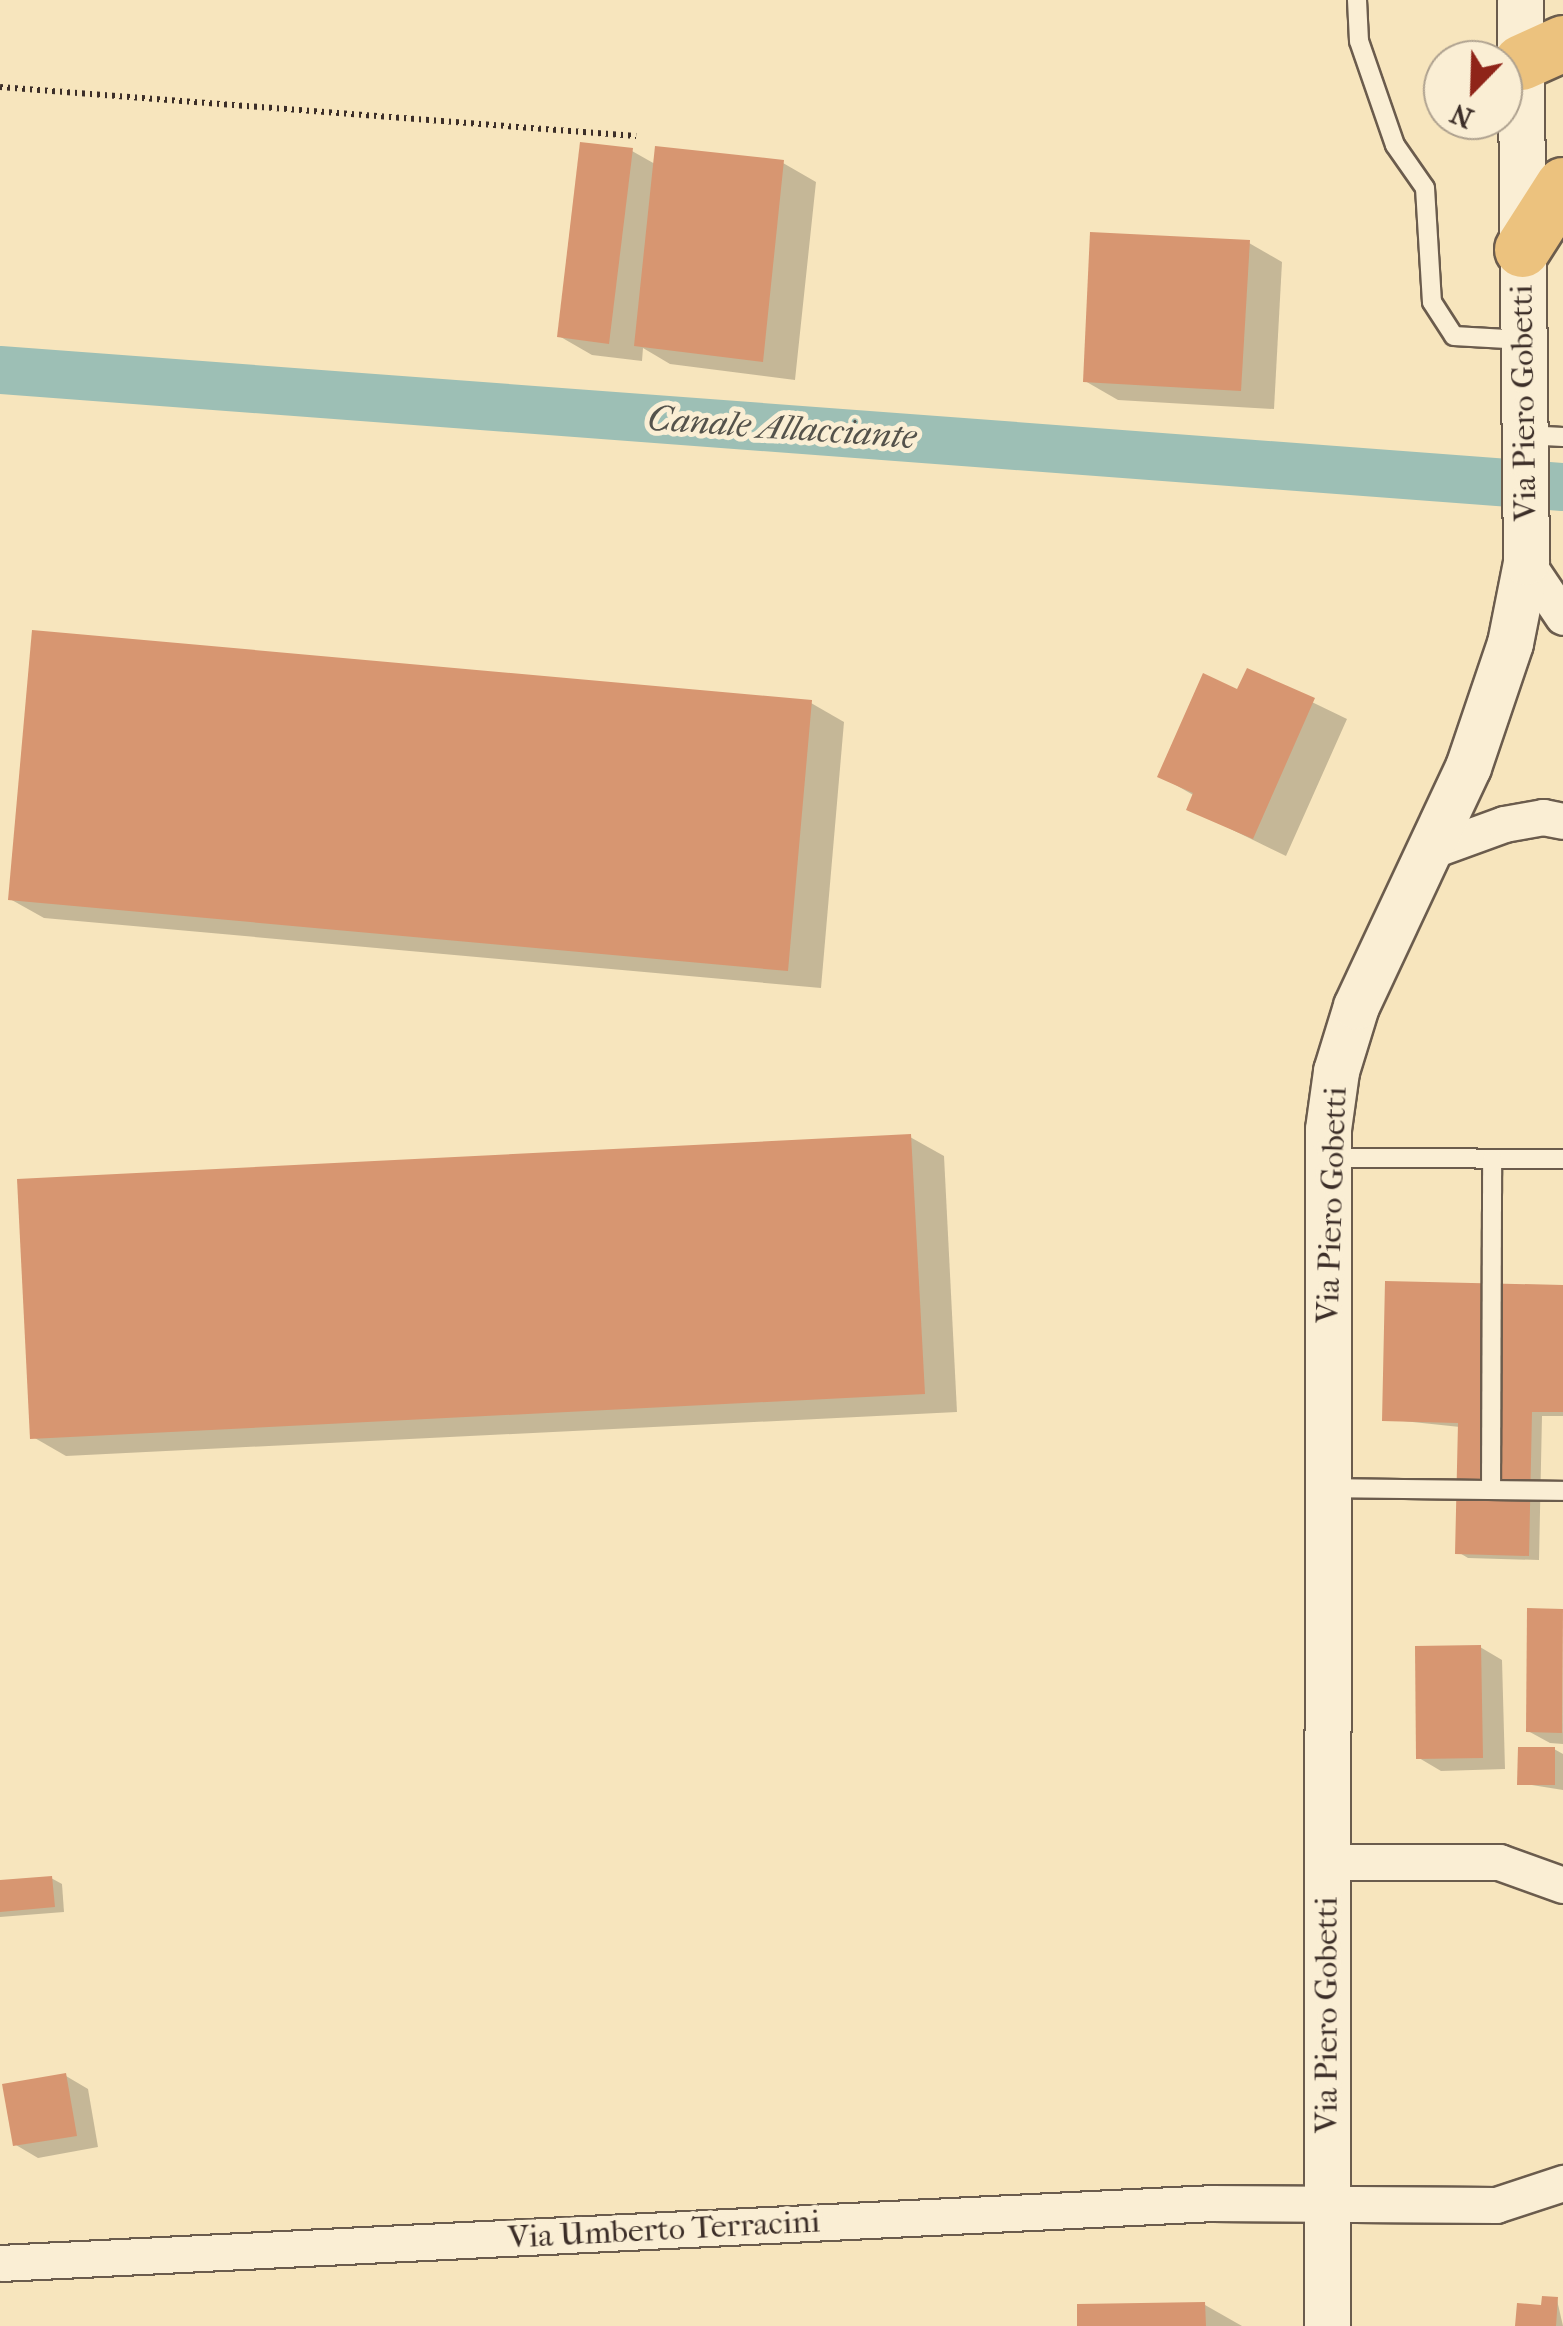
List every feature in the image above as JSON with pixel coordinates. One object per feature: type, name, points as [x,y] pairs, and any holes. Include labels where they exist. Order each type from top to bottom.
[{"type":"highway","points":[[1522,248],[1563,185]]},
{"type":"street","name":"Via Piero Gobetti","points":[[1327,2326],[1328,1158],[1336,1071],[1356,1006],[1384,935],[1430,852],[1493,699],[1525,544],[1537,442],[1524,340],[1522,248],[1549,61],[1520,0]]},
{"type":"street","points":[[1525,544],[1563,617]]},
{"type":"street","points":[[1430,852],[1504,824],[1544,817],[1563,822]]},
{"type":"street","points":[[1327,1862],[1499,1862],[1563,1885]]},
{"type":"street","name":"Via Umberto Terracini","points":[[0,2263],[1327,2202],[1496,2205],[1563,2182]]},
{"type":"lane","points":[[1357,0],[1359,41],[1394,145],[1425,188],[1432,302],[1454,336],[1524,340]]},
{"type":"lane","points":[[1328,1158],[1563,1160]]},
{"type":"lane","points":[[1492,1159],[1492,1490]]},
{"type":"lane","points":[[1328,1488],[1563,1491]]},
{"type":"path","points":[[0,87],[636,136]]},
{"type":"building","points":[[580,142],[633,148],[609,344],[557,337]]},
{"type":"building","points":[[655,146],[784,160],[763,362],[634,346]]},
{"type":"building","points":[[1090,232],[1250,240],[1241,391],[1083,382]]},
{"type":"building","points":[[32,630],[812,700],[788,971],[8,900]]},
{"type":"building","points":[[1247,668],[1315,698],[1253,839],[1186,810],[1193,793],[1157,777],[1203,673],[1237,689]]},
{"type":"building","points":[[911,1134],[925,1394],[30,1439],[17,1179]]},
{"type":"building","points":[[1385,1281],[1563,1285],[1563,1412],[1532,1412],[1529,1556],[1455,1554],[1458,1423],[1382,1421]]},
{"type":"building","points":[[1527,1608],[1563,1609],[1562,1733],[1526,1732]]},
{"type":"building","points":[[1481,1645],[1483,1758],[1416,1759],[1415,1646]]},
{"type":"building","points":[[1518,1747],[1555,1747],[1555,1785],[1517,1785]]},
{"type":"building","points":[[52,1876],[55,1907],[0,1912],[0,1880]]},
{"type":"building","points":[[66,2073],[77,2136],[13,2146],[2,2084]]},
{"type":"building","points":[[1542,2296],[1558,2297],[1556,2326],[1515,2326],[1517,2303],[1541,2305]]},
{"type":"building","points":[[1205,2302],[1206,2326],[1077,2326],[1077,2304]]},
{"type":"waterway","name":"Canale Allacciante","points":[[0,370],[1563,487]]}]
